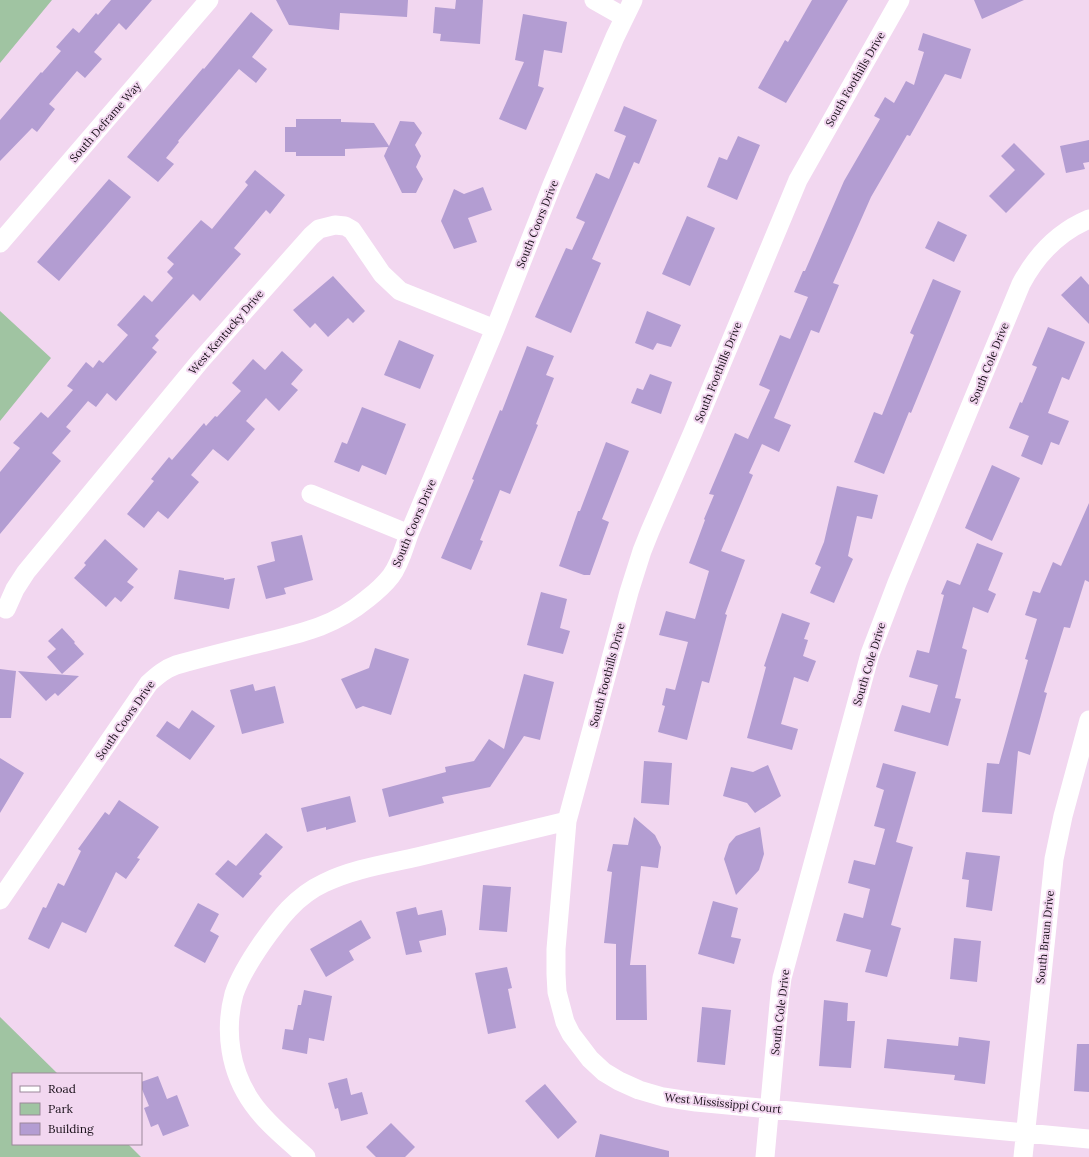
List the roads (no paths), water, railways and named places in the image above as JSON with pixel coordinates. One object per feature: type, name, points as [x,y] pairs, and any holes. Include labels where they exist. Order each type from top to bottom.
[{"type":"street","name":"South Deframe Way","points":[[0,243],[209,0]]},
{"type":"street","points":[[594,0],[624,17]]},
{"type":"street","name":"South Coors Drive","points":[[0,900],[150,683],[166,668],[311,631],[344,615],[358,606],[377,591],[391,576],[398,564],[409,534],[495,329],[552,185],[624,17],[633,0]]},
{"type":"street","name":"South Foothills Drive","points":[[567,821],[629,592],[650,531],[694,432],[798,180],[900,0]]},
{"type":"street","name":"South Cole Drive","points":[[765,1157],[780,994],[784,971],[860,690],[877,634],[1021,284],[1038,256],[1050,243],[1066,231],[1089,219]]},
{"type":"street","name":"West Kentucky Drive","points":[[6,609],[20,581],[36,560],[201,360],[277,273],[319,229],[335,224],[345,226],[352,230],[382,274],[400,291],[495,329]]},
{"type":"street","points":[[311,494],[409,534]]},
{"type":"street","name":"South Braun Drive","points":[[1023,1157],[1054,859],[1063,816],[1089,720]]},
{"type":"street","points":[[306,1157],[268,1121],[253,1104],[244,1090],[231,1050],[230,1022],[234,993],[249,962],[279,919],[299,898],[323,883],[337,878],[374,867],[567,821]]},
{"type":"street","name":"West Mississippi Court","points":[[567,821],[557,935],[556,974],[560,1008],[571,1034],[590,1059],[604,1072],[639,1090],[663,1097],[696,1102],[1089,1139]]}]
